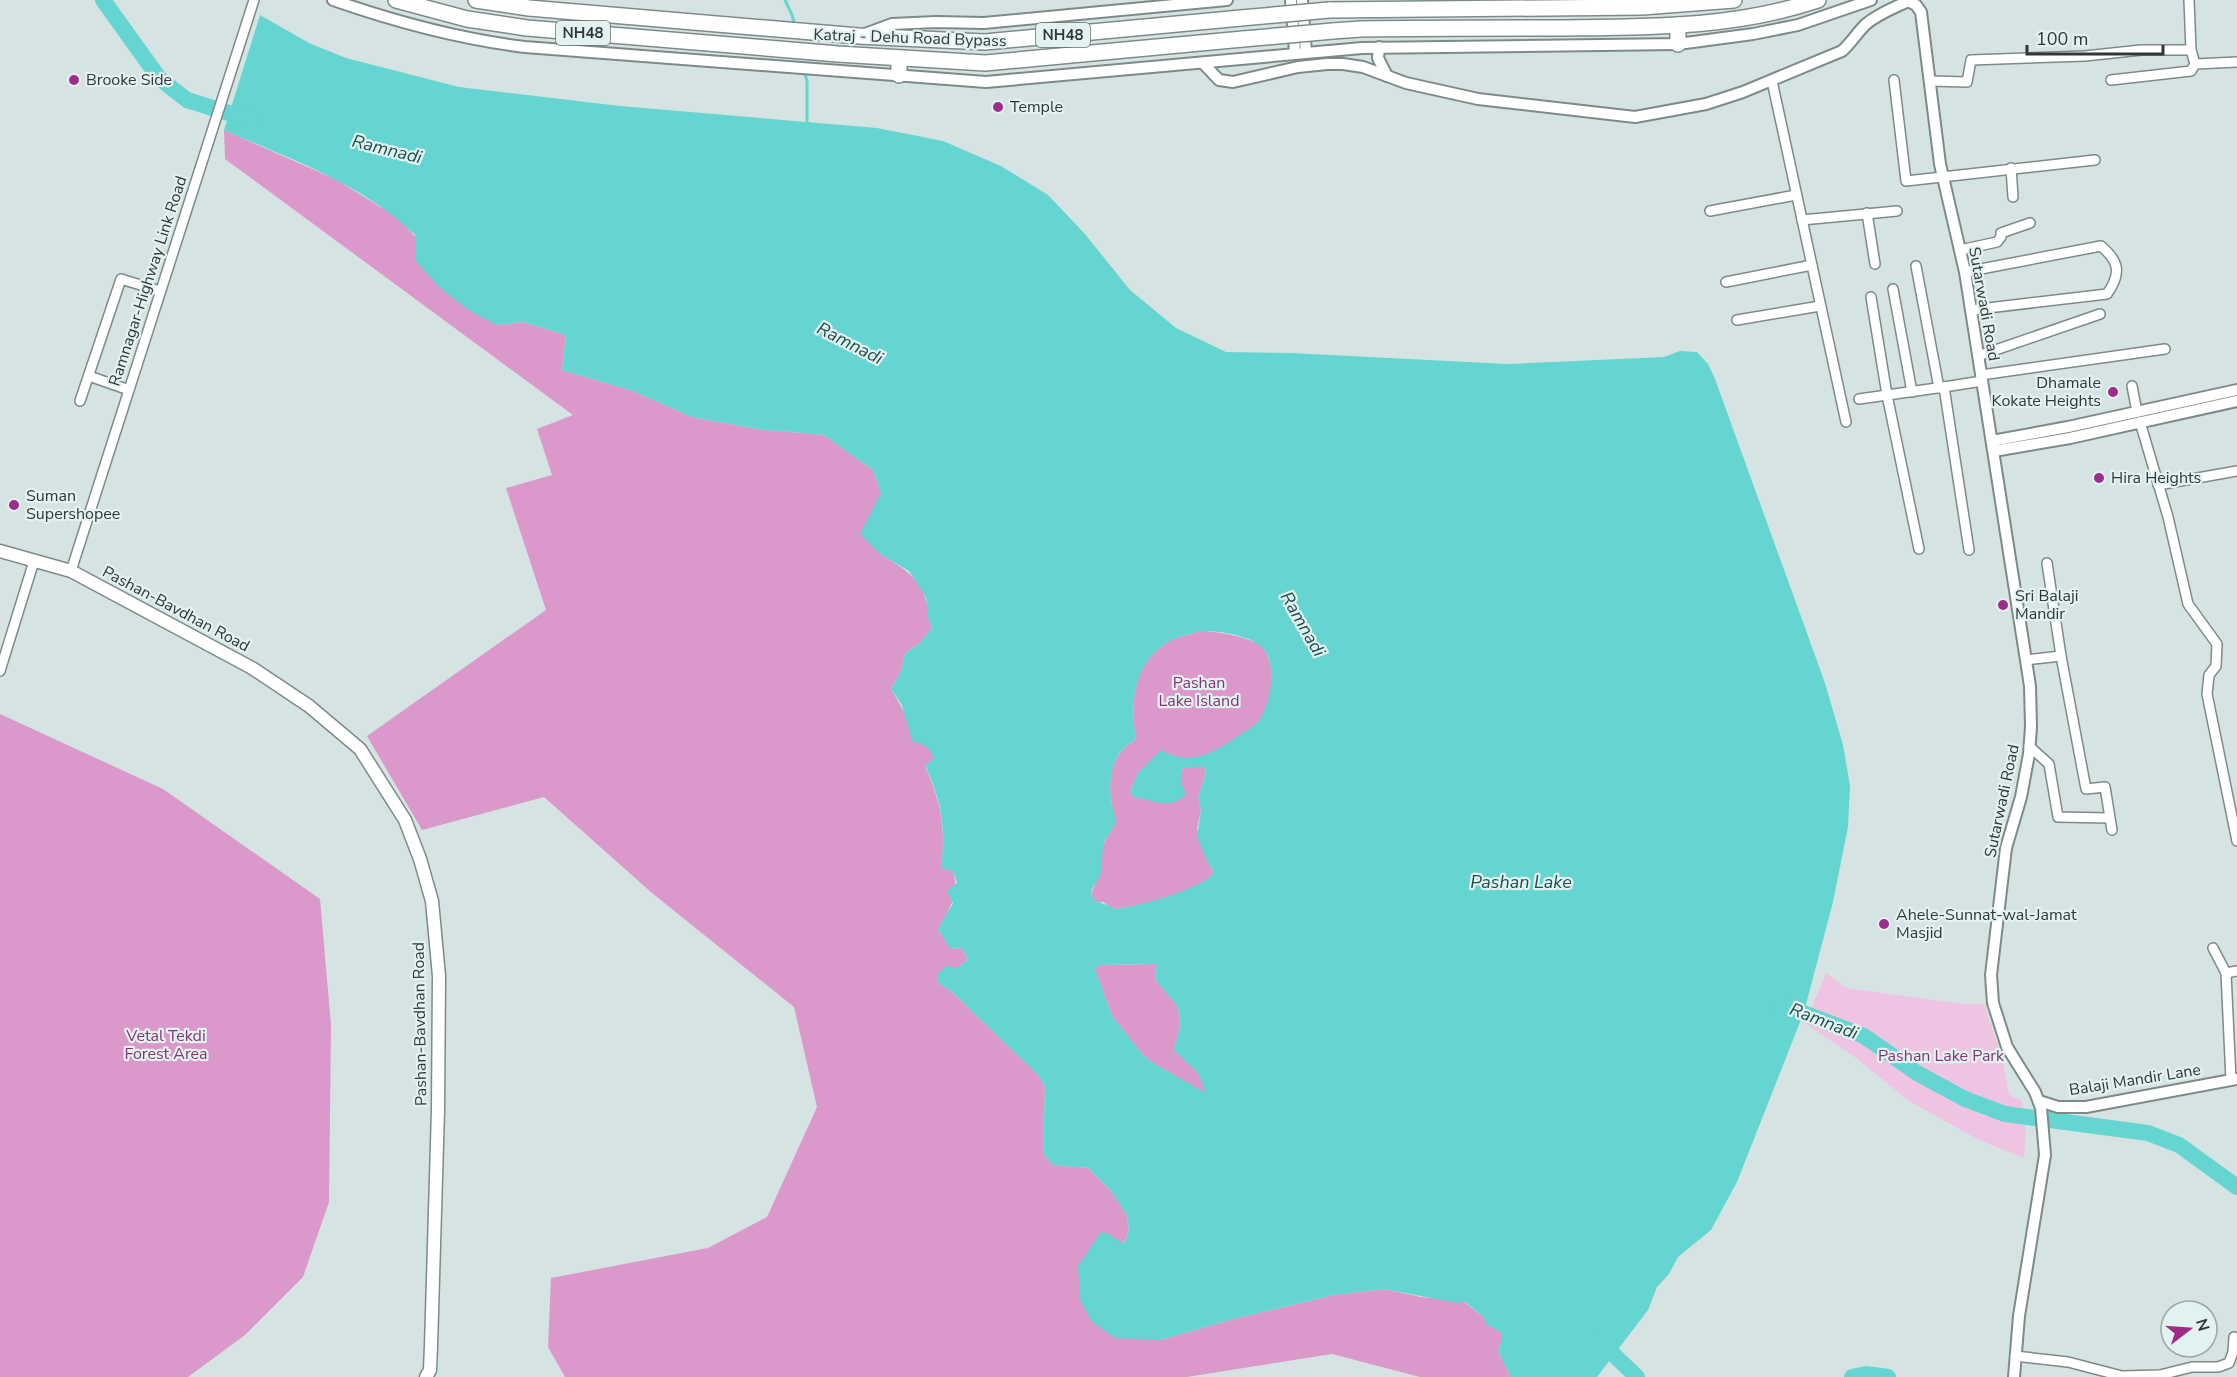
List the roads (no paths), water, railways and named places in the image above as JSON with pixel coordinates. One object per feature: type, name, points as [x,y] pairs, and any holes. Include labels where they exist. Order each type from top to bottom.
[{"type":"highway","name":"Katraj - Dehu Road Bypass","points":[[396,0],[492,24],[773,49],[985,63],[1361,29],[1678,25],[1750,19],[1818,0]]},
{"type":"highway","name":"Katraj - Dehu Road Bypass","points":[[476,0],[529,8],[859,36],[985,42],[1360,8],[1642,7],[1734,0]]},
{"type":"highway","points":[[1678,25],[1678,44]]},
{"type":"highway","points":[[898,75],[899,58]]},
{"type":"main road","name":"Pashan-Bavdhan Road","points":[[0,551],[71,572],[248,666],[309,706],[360,749],[405,820],[420,859],[432,901],[439,976],[438,1110],[430,1375]]},
{"type":"street","name":"Ramnagar-Highway Link Road","points":[[71,572],[254,0]]},
{"type":"street","points":[[333,0],[380,16],[489,43],[986,82],[1300,52],[1379,47],[1678,44],[1753,34],[1798,25],[1871,0]]},
{"type":"street","points":[[859,36],[892,24],[984,23],[1227,0]]},
{"type":"street","points":[[1291,0],[1300,52]]},
{"type":"street","points":[[1300,52],[1302,0]]},
{"type":"street","points":[[2112,80],[2191,71],[2195,64],[2191,50],[2189,0]]},
{"type":"street","points":[[1203,63],[1219,80],[1233,82],[1298,67],[1327,64],[1363,67],[1416,85],[1478,99],[1635,117],[1706,104],[1772,81],[1842,51],[1855,39],[1864,26],[1890,9],[1910,1]]},
{"type":"street","name":"Sutarwadi Road","points":[[1910,1],[1921,12],[1943,177],[1965,272],[2030,686],[2029,746],[2021,797],[2006,848],[1991,975],[1993,1003],[2007,1047],[2035,1092],[2040,1104],[2044,1130],[2044,1155],[2019,1316],[2014,1377]]},
{"type":"street","points":[[1379,47],[1378,58],[1387,76]]},
{"type":"street","points":[[1930,81],[1967,82],[1971,60],[2085,56],[2141,50],[2191,50]]},
{"type":"street","points":[[2195,64],[2237,62]]},
{"type":"street","points":[[1894,80],[1906,181],[2096,159]]},
{"type":"street","points":[[1772,81],[1846,422]]},
{"type":"street","points":[[2011,168],[2013,197]]},
{"type":"street","points":[[1710,211],[1796,195]]},
{"type":"street","points":[[1802,220],[1897,211]]},
{"type":"street","points":[[1867,213],[1875,264]]},
{"type":"street","points":[[1960,250],[1997,242],[2001,233],[2030,223]]},
{"type":"street","points":[[1965,272],[2101,246],[2112,255],[2116,264],[2116,281],[2107,294],[1971,310]]},
{"type":"street","points":[[1726,282],[1812,265]]},
{"type":"street","points":[[1916,266],[1942,388],[1969,550]]},
{"type":"street","points":[[81,400],[121,279],[160,291]]},
{"type":"street","points":[[1893,289],[1912,392]]},
{"type":"street","points":[[1871,297],[1887,395],[1919,549]]},
{"type":"street","points":[[1737,320],[1820,306]]},
{"type":"street","points":[[1978,356],[2100,314]]},
{"type":"street","points":[[1860,399],[1942,388],[1982,378],[2164,349]]},
{"type":"street","points":[[88,376],[129,390]]},
{"type":"street","points":[[2132,386],[2143,416],[2188,604],[2217,644],[2216,666],[2209,675],[2207,694],[2237,841]]},
{"type":"street","points":[[2143,416],[2237,390]]},
{"type":"street","points":[[1993,446],[2143,416],[2237,401]]},
{"type":"street","points":[[2158,485],[2237,471]]},
{"type":"street","points":[[0,671],[34,561]]},
{"type":"street","points":[[2047,563],[2061,656],[2086,789],[2105,787],[2112,831]]},
{"type":"street","points":[[2025,660],[2061,656]]},
{"type":"street","points":[[2029,746],[2049,764],[2058,817],[2109,818]]},
{"type":"street","points":[[2213,948],[2226,973],[2234,1079]]},
{"type":"street","points":[[2226,973],[2237,972]]},
{"type":"street","name":"Balaji Mandir Lane","points":[[2040,1104],[2058,1107],[2086,1107],[2234,1079]]},
{"type":"street","points":[[2015,1356],[2068,1362],[2091,1370],[2122,1376],[2160,1375],[2192,1367],[2218,1367],[2229,1363],[2233,1353],[2234,1337]]},
{"type":"water","name":"Pashan Lake","points":[[260,15],[309,43],[346,58],[459,87],[620,106],[877,128],[943,141],[1001,166],[1048,195],[1085,234],[1130,290],[1176,328],[1226,352],[1292,353],[1507,364],[1664,357],[1680,351],[1697,352],[1708,364],[1715,379],[1825,683],[1843,745],[1850,786],[1848,827],[1833,902],[1804,1012],[1737,1182],[1711,1230],[1678,1257],[1669,1274],[1657,1287],[1648,1310],[1597,1377],[1511,1377],[1498,1351],[1501,1332],[1486,1324],[1486,1319],[1464,1301],[1457,1303],[1384,1289],[1334,1295],[1237,1318],[1160,1340],[1115,1338],[1092,1322],[1080,1300],[1078,1266],[1101,1232],[1109,1234],[1124,1244],[1129,1230],[1127,1215],[1112,1192],[1088,1168],[1053,1165],[1043,1153],[1045,1087],[1038,1075],[950,990],[939,984],[937,975],[946,966],[956,968],[968,960],[963,949],[950,948],[938,929],[953,903],[947,891],[957,883],[953,871],[941,868],[943,828],[941,815],[925,765],[934,759],[926,747],[912,741],[902,705],[891,689],[901,672],[905,653],[920,643],[932,628],[928,617],[926,597],[909,571],[880,554],[860,534],[881,493],[873,470],[824,435],[757,429],[692,417],[633,391],[562,370],[566,335],[523,322],[497,325],[470,311],[439,287],[415,260],[415,235],[395,217],[325,174],[224,130]],"holes":[[[1201,631],[1239,636],[1253,641],[1266,652],[1271,671],[1266,706],[1255,725],[1220,748],[1191,758],[1171,755],[1161,750],[1138,773],[1130,792],[1134,797],[1168,803],[1186,794],[1181,783],[1181,771],[1185,767],[1204,767],[1206,773],[1198,797],[1201,810],[1197,837],[1214,872],[1208,878],[1184,890],[1152,901],[1114,909],[1096,901],[1091,893],[1100,876],[1104,843],[1115,823],[1110,791],[1114,765],[1122,750],[1136,740],[1134,698],[1141,671],[1158,649],[1181,636]],[[1157,964],[1155,979],[1178,1007],[1180,1027],[1174,1050],[1198,1073],[1206,1093],[1143,1055],[1112,1016],[1095,969],[1100,965]]]},
{"type":"waterway","name":"Ramnadi","points":[[103,0],[159,78],[187,100],[251,120]]},
{"type":"waterway","points":[[785,0],[795,26]]},
{"type":"waterway","points":[[804,71],[807,81],[807,122]]},
{"type":"waterway","name":"Ramnadi","points":[[1782,1005],[1864,1036],[1917,1073],[1965,1099],[2005,1114],[2148,1133],[2179,1145],[2237,1187]]},
{"type":"waterway","name":"Ramnadi","points":[[1602,1337],[1614,1355],[1637,1377]]},
{"type":"waterway","name":"Ramnadi","points":[[1852,1377],[1866,1374],[1888,1377]]},
{"type":"place","name":"Brooke Side","points":[[74,80]]},
{"type":"place","name":"Temple","points":[[998,107]]},
{"type":"place","name":"Dhamale Kokate Heights","points":[[2113,392]]},
{"type":"place","name":"Hira Heights","points":[[2099,478]]},
{"type":"place","name":"Suman Supershopee","points":[[14,505]]},
{"type":"place","name":"Sri Balaji Mandir","points":[[2003,605]]},
{"type":"place","name":"Ahele-Sunnat-wal-Jamat Masjid","points":[[1884,924]]},
{"type":"park label","name":"Pashan Lake Island","points":[[1199,692]]},
{"type":"park label","name":"Vetal Tekdi Forest Area","points":[[166,1045]]},
{"type":"park label","name":"Pashan Lake Park","points":[[1941,1056]]}]
